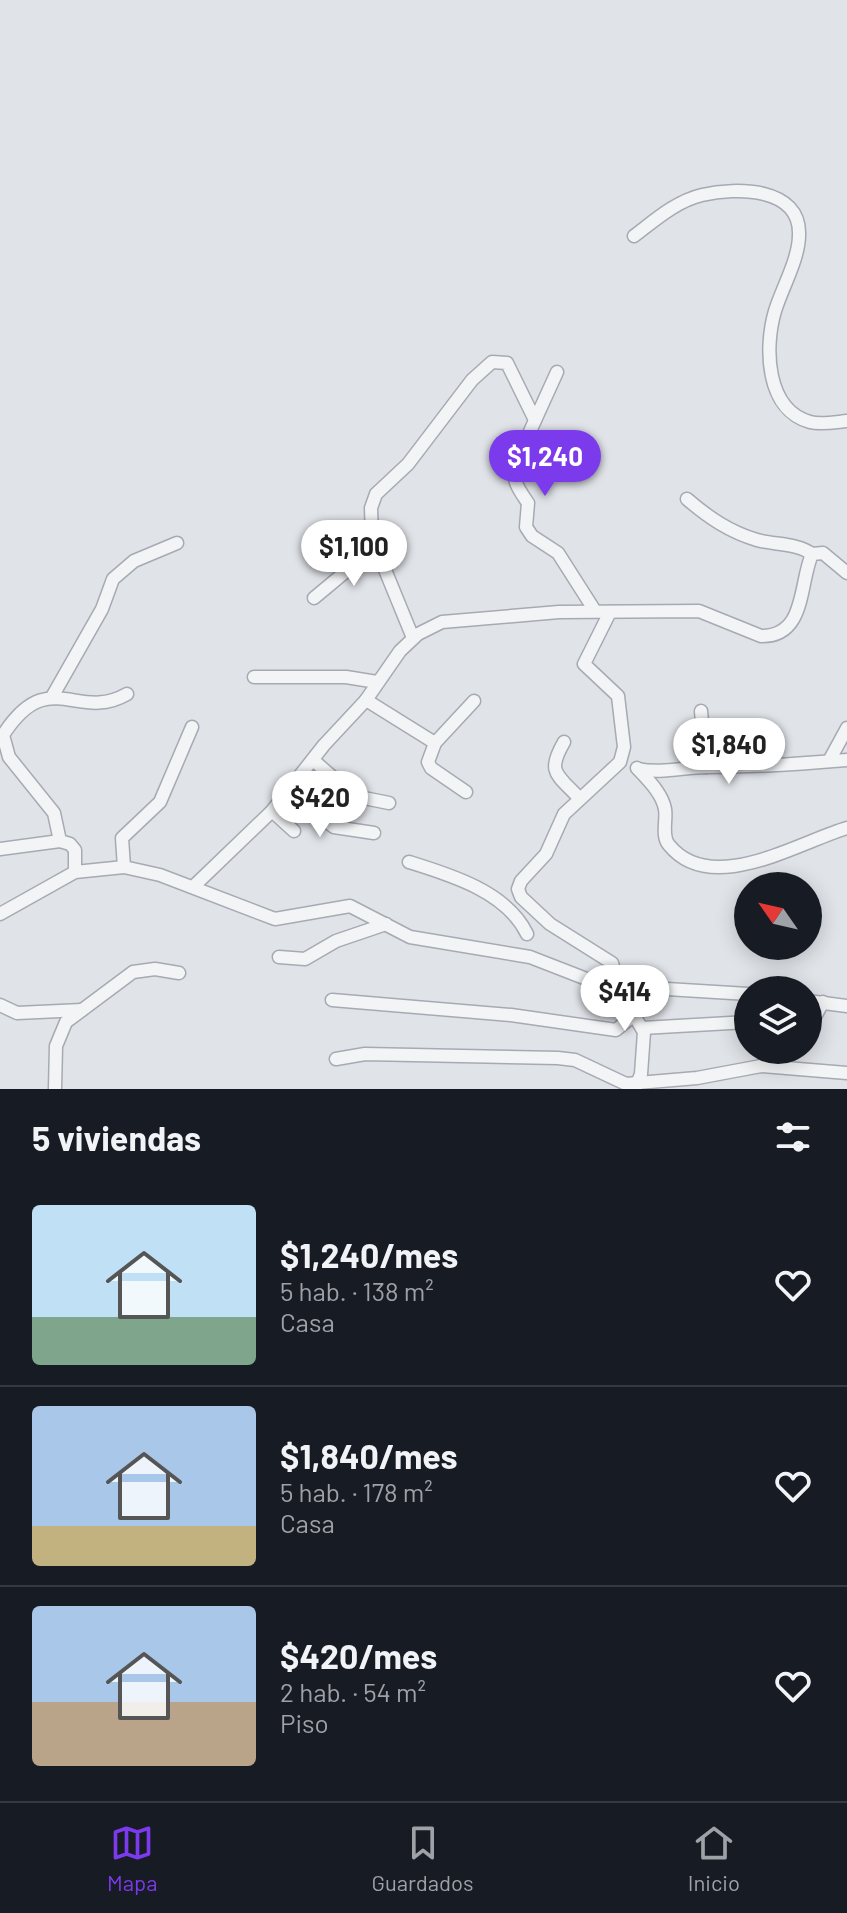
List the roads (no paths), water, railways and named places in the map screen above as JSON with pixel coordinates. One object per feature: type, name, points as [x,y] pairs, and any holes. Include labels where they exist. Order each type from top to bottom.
[{"type":"street","points":[[634,236],[668,210],[701,195],[760,192],[780,199],[797,216],[800,237],[774,316],[770,347],[773,390],[793,414],[812,423],[847,421]]},
{"type":"street","points":[[413,638],[372,538],[371,508],[376,494],[408,464],[481,369],[492,362],[507,363],[535,420]]},
{"type":"street","points":[[557,372],[513,473],[515,484],[528,503],[526,527],[532,536],[558,553],[595,611]]},
{"type":"street","points":[[687,499],[724,527],[812,554],[823,553],[847,573]]},
{"type":"street","points":[[52,697],[102,609],[113,579],[134,561],[177,543]]},
{"type":"street","points":[[314,598],[350,568],[378,553]]},
{"type":"street","points":[[193,887],[272,811],[366,700],[413,638],[442,622],[595,611],[699,611],[761,636],[771,636],[782,632],[796,616],[812,554]]},
{"type":"street","points":[[610,612],[584,664],[612,686],[618,696],[624,747],[621,759],[616,769],[564,814],[546,854],[521,881],[518,889],[521,897],[550,924],[612,963],[642,1028],[636,1087]]},
{"type":"street","points":[[254,677],[346,677],[377,682]]},
{"type":"street","points":[[60,841],[54,813],[4,757],[2,734],[27,706],[52,697],[102,703],[114,702],[127,694]]},
{"type":"street","points":[[366,700],[435,743]]},
{"type":"street","points":[[466,792],[431,768],[428,762],[435,743],[474,701]]},
{"type":"street","points":[[701,711],[706,767]]},
{"type":"street","points":[[124,867],[122,838],[160,802],[192,727]]},
{"type":"street","points":[[829,761],[847,728]]},
{"type":"street","points":[[564,742],[552,763],[553,770],[580,799]]},
{"type":"street","points":[[621,759],[637,768],[658,772],[706,767],[787,767],[847,760]]},
{"type":"street","points":[[313,760],[354,796],[389,803]]},
{"type":"street","points":[[637,768],[656,790],[665,807],[666,840],[670,847],[703,868],[737,867],[847,828]]},
{"type":"street","points":[[288,791],[334,827],[374,833]]},
{"type":"street","points":[[272,811],[294,831]]},
{"type":"street","points":[[0,849],[60,841],[70,844],[75,850],[75,872]]},
{"type":"street","points":[[409,862],[486,893],[517,917],[527,934]]},
{"type":"street","points":[[0,914],[75,872],[124,867],[193,887],[275,919],[350,906],[425,941],[479,946],[530,957],[602,985],[734,993]]},
{"type":"street","points":[[279,957],[305,959],[336,941],[386,924]]},
{"type":"street","points":[[55,1089],[60,1032],[66,1022],[133,972],[155,969],[179,973]]},
{"type":"street","points":[[823,1002],[846,1006],[847,990]]},
{"type":"street","points":[[332,1000],[511,1015],[616,1030],[634,1015]]},
{"type":"street","points":[[0,1005],[17,1013],[82,1010]]},
{"type":"street","points":[[642,1028],[734,1023]]},
{"type":"street","points":[[336,1059],[365,1054],[558,1058],[592,1067],[614,1080],[636,1087],[761,1066],[847,1073]]}]
